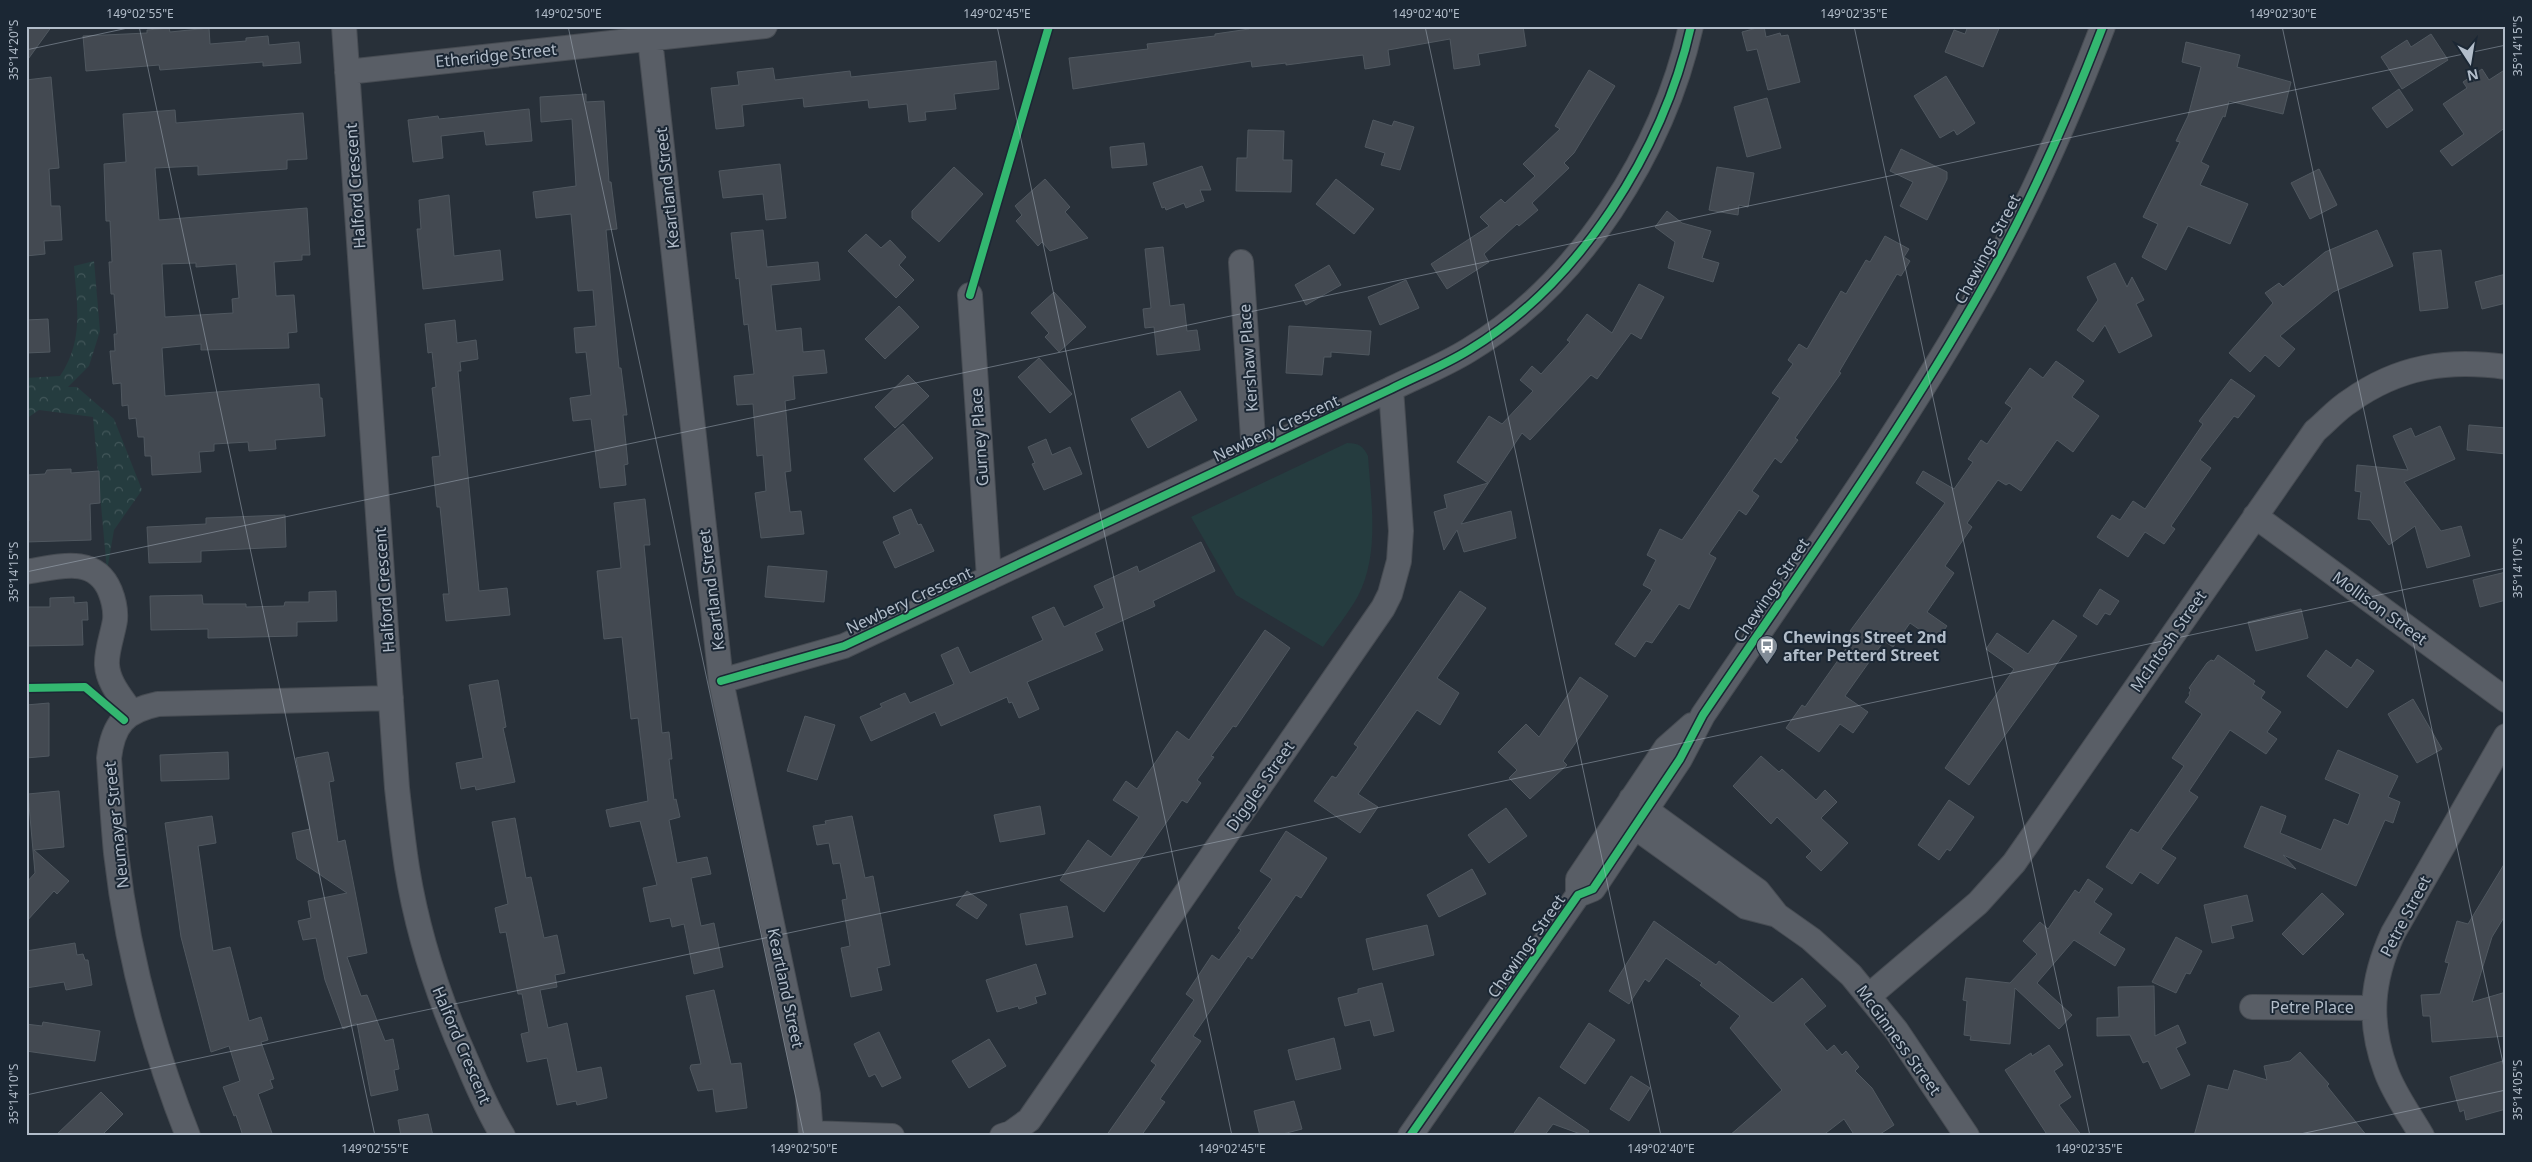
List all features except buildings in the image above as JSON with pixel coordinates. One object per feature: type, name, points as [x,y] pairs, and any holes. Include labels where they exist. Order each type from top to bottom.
[{"type":"street","name":"Halford Crescent","points":[[344,26],[397,788],[407,868],[415,907],[436,984],[449,1022],[481,1094],[503,1136]]},
{"type":"street","name":"Etheridge Street","points":[[347,72],[765,26]]},
{"type":"street","name":"Newbery Crescent","points":[[721,682],[820,655],[844,646],[1392,389],[1470,350],[1524,310],[1573,261],[1615,204],[1651,141],[1665,107],[1691,26]]},
{"type":"street","name":"Chewings Street","points":[[1410,1136],[1578,895],[1593,889],[1666,748],[1703,715],[1889,442],[1961,326],[2038,182],[2083,78],[2103,26]]},
{"type":"street","name":"Keartland Street","points":[[650,39],[721,682],[808,1095],[811,1134]]},
{"type":"street","name":"Kershaw Place","points":[[1241,262],[1254,454]]},
{"type":"street","name":"Gurney Place","points":[[970,295],[989,578]]},
{"type":"street","name":"McIntosh Street","points":[[1870,995],[1978,903],[2014,863],[2315,431],[2349,401],[2387,379],[2429,366],[2472,362],[2506,367]]},
{"type":"street","name":"Diggles Street","points":[[1002,1136],[1011,1133],[1029,1120],[1383,608],[1390,594],[1399,561],[1401,531],[1392,389]]},
{"type":"street","name":"Mollison Street","points":[[2255,516],[2506,700]]},
{"type":"street","points":[[26,572],[72,565],[85,566],[96,572],[106,582],[115,603],[115,618],[107,664],[109,676],[131,712],[158,704],[391,698]]},
{"type":"street","name":"Neumayer Street","points":[[131,712],[116,728],[111,742],[109,758],[116,853],[132,949],[155,1044],[188,1136]]},
{"type":"street","name":"Petre Street","points":[[2422,1136],[2386,1072],[2374,1024],[2373,1008],[2380,961],[2393,933],[2506,736]]},
{"type":"street","name":"McGinness Street","points":[[1633,813],[1746,908],[1776,915],[1811,939],[1870,995],[1967,1136]]},
{"type":"street","name":"Petre Place","points":[[2252,1007],[2373,1008]]},
{"type":"street","points":[[811,1134],[892,1136]]},
{"type":"green space","points":[[94,261],[100,331],[89,366],[68,387],[77,387],[114,419],[142,490],[114,530],[107,571],[93,417],[39,410],[26,419],[26,378],[60,376],[68,363],[76,336],[77,323],[74,266]]},
{"type":"green space","points":[[1347,443],[1360,446],[1368,456],[1372,509],[1372,545],[1365,580],[1358,596],[1323,647],[1236,595],[1191,517]]},
{"type":"cycle path","points":[[970,295],[1049,26]]},
{"type":"cycle path","points":[[721,681],[844,646],[1431,370],[1469,350],[1509,322],[1547,289],[1581,251],[1611,210],[1638,166],[1660,120],[1678,73],[1691,26]]},
{"type":"cycle path","points":[[1410,1136],[1578,895],[1593,889],[1680,759],[1703,715],[1848,503],[1918,395],[1984,285],[2018,222],[2063,125],[2103,26]]},
{"type":"cycle path","points":[[26,688],[85,687],[124,720]]},
{"type":"place","name":"Chewings Street 2nd after Petterd Street","points":[[1767,665]]}]
